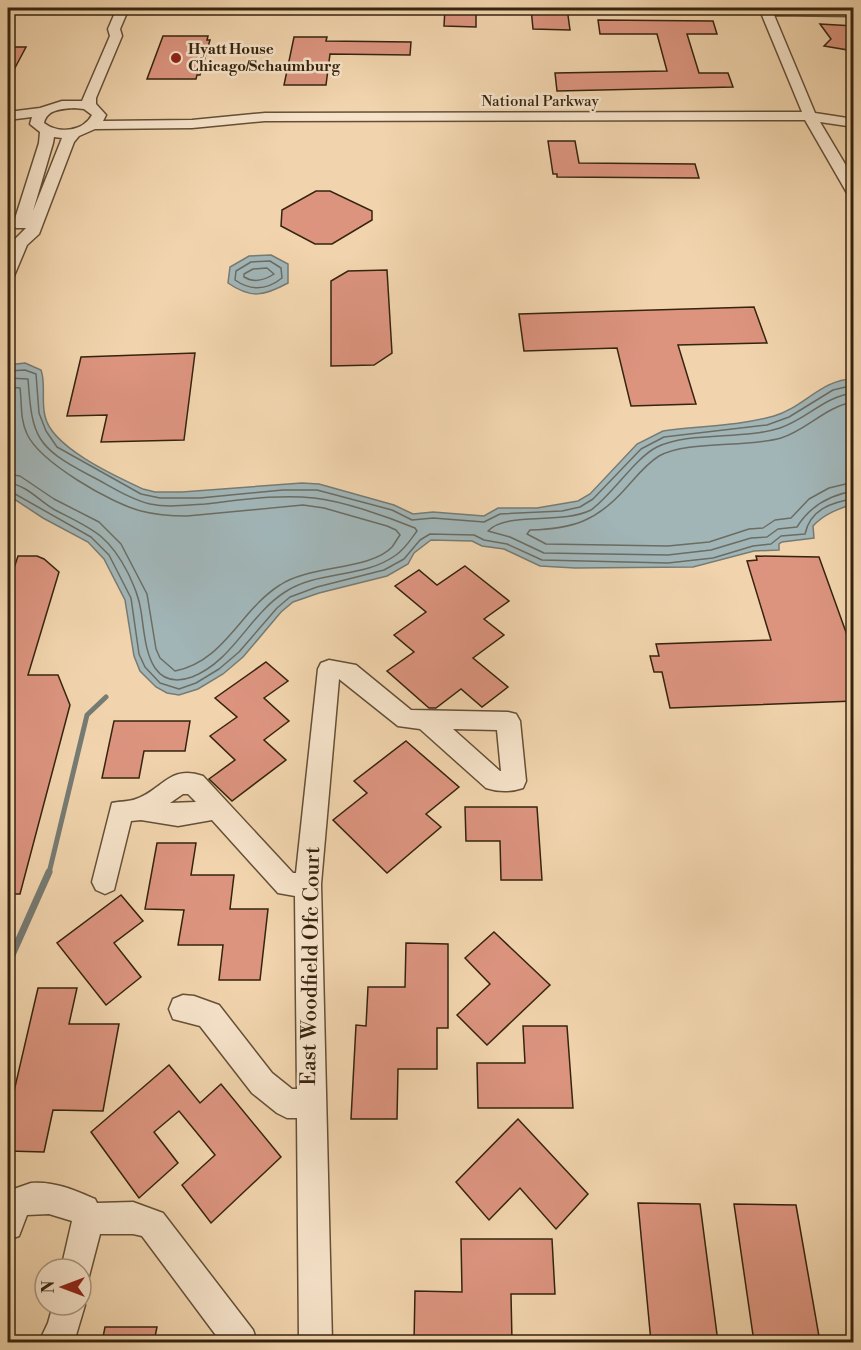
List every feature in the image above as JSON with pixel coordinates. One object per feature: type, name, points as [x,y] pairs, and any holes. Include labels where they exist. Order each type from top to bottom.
[{"type":"street","points":[[92,58],[108,33],[114,29],[123,8]]},
{"type":"street","points":[[772,9],[854,12]]},
{"type":"street","points":[[772,9],[794,44]]},
{"type":"street","points":[[772,9],[810,117],[854,193]]},
{"type":"street","points":[[8,273],[20,243],[31,234],[62,161],[67,141],[93,115],[89,98],[116,36],[114,29]]},
{"type":"street","points":[[8,116],[45,111],[63,105],[75,95]]},
{"type":"street","name":"National Parkway","points":[[63,105],[93,115],[192,124],[238,121],[253,117],[810,117],[854,123]]},
{"type":"street","points":[[20,243],[18,233],[46,143],[37,120],[45,111]]},
{"type":"street","name":"National Parkway","points":[[829,118],[854,114]]},
{"type":"street","points":[[8,122],[75,132]]},
{"type":"street","name":"East Woodfield Ofc Court","points":[[315,1342],[308,884],[328,669],[348,670],[406,719],[425,719]]},
{"type":"street","points":[[105,882],[121,811],[141,809],[177,784],[194,783],[286,885],[308,884]]},
{"type":"street","points":[[183,1010],[194,1010],[209,1015],[262,1083],[287,1103],[310,1104]]},
{"type":"street","points":[[8,1225],[14,1203],[25,1197],[40,1196],[84,1210],[88,1219],[80,1257]]},
{"type":"street","points":[[88,1219],[133,1218],[152,1224],[241,1342]]},
{"type":"street","points":[[55,1342],[63,1330],[66,1317]]},
{"type":"water","points":[[271,255],[288,264],[288,283],[272,291],[258,294],[244,292],[228,283],[230,267],[249,256]]},
{"type":"water","points":[[25,363],[41,370],[45,416],[50,428],[59,439],[86,459],[143,489],[155,492],[182,492],[302,483],[319,484],[394,505],[413,514],[433,512],[484,516],[498,508],[537,508],[578,501],[590,494],[637,444],[663,431],[733,424],[774,416],[832,384],[853,379],[853,504],[831,512],[817,522],[813,526],[814,538],[782,542],[779,544],[779,550],[754,551],[693,567],[540,566],[504,549],[482,546],[472,541],[431,540],[414,553],[408,564],[387,576],[293,602],[281,612],[243,657],[223,674],[198,689],[179,695],[167,693],[156,687],[140,671],[134,656],[125,600],[104,559],[88,542],[43,518],[8,495],[8,365]]},
{"type":"building","points":[[445,8],[476,8],[476,27],[444,26]]},
{"type":"building","points":[[531,8],[567,8],[570,30],[533,29]]},
{"type":"building","points":[[598,20],[713,21],[717,34],[687,34],[699,73],[728,73],[733,87],[557,91],[555,73],[667,71],[657,34],[600,34]]},
{"type":"building","points":[[820,24],[854,26],[854,51],[824,46],[831,39]]},
{"type":"building","name":"Hyatt House Chicago/Schaumburg","points":[[163,36],[208,36],[207,40],[210,40],[200,75],[197,75],[196,79],[147,79]]},
{"type":"building","points":[[294,37],[327,37],[326,41],[411,42],[410,55],[330,54],[326,85],[284,85]]},
{"type":"building","points":[[8,47],[26,47],[8,81]]},
{"type":"building","points":[[548,141],[575,141],[579,163],[695,164],[699,178],[557,177],[557,174],[553,174]]},
{"type":"building","points":[[316,191],[330,191],[372,211],[372,220],[332,244],[315,244],[281,226],[282,210]]},
{"type":"building","points":[[387,270],[392,353],[374,365],[331,366],[331,281],[348,271]]},
{"type":"building","points":[[754,307],[767,343],[678,345],[696,404],[631,406],[617,348],[524,351],[519,314]]},
{"type":"building","points":[[195,353],[184,440],[101,442],[107,415],[67,416],[81,357]]},
{"type":"building","points":[[18,556],[37,556],[59,572],[28,675],[58,675],[70,705],[20,894],[8,894],[8,568],[14,568]]},
{"type":"building","points":[[756,556],[819,557],[847,635],[854,635],[854,701],[670,708],[662,672],[654,672],[650,656],[659,656],[656,644],[771,640],[747,561],[757,560]]},
{"type":"building","points":[[465,566],[509,601],[484,619],[504,635],[473,658],[508,687],[482,707],[461,689],[436,708],[429,708],[387,671],[414,652],[394,635],[426,612],[395,586],[419,570],[437,585]]},
{"type":"building","points":[[266,662],[288,681],[264,698],[289,721],[264,740],[286,760],[232,801],[209,779],[235,760],[210,736],[237,717],[215,698]]},
{"type":"building","points":[[114,721],[190,721],[185,751],[144,751],[139,778],[102,778]]},
{"type":"building","points":[[406,741],[459,787],[426,814],[441,827],[387,873],[333,820],[367,793],[354,781]]},
{"type":"building","points":[[465,807],[537,807],[542,880],[501,880],[500,841],[466,841]]},
{"type":"building","points":[[157,843],[196,843],[191,875],[234,875],[230,909],[268,909],[260,980],[219,980],[223,945],[178,945],[184,910],[145,909]]},
{"type":"building","points":[[121,895],[143,921],[114,943],[141,977],[106,1005],[57,943]]},
{"type":"building","points":[[494,932],[550,985],[487,1045],[457,1015],[490,984],[465,958]]},
{"type":"building","points":[[406,943],[448,944],[448,1028],[437,1028],[437,1069],[398,1069],[397,1119],[351,1119],[356,1025],[366,1026],[368,987],[405,987]]},
{"type":"building","points":[[38,988],[77,988],[69,1024],[119,1024],[103,1111],[53,1110],[44,1152],[8,1151],[8,1117]]},
{"type":"building","points":[[523,1026],[567,1026],[573,1108],[478,1108],[477,1063],[525,1063]]},
{"type":"building","points":[[169,1065],[200,1103],[221,1084],[281,1157],[211,1223],[182,1185],[215,1155],[179,1111],[154,1132],[178,1163],[139,1198],[91,1132]]},
{"type":"building","points":[[518,1119],[588,1194],[556,1229],[520,1188],[489,1220],[456,1182]]},
{"type":"building","points":[[638,1203],[700,1204],[718,1342],[651,1342]]},
{"type":"building","points":[[734,1204],[796,1205],[820,1342],[754,1342]]},
{"type":"building","points":[[461,1239],[552,1239],[555,1294],[511,1294],[512,1342],[414,1342],[415,1291],[462,1292]]},
{"type":"building","points":[[105,1327],[157,1327],[154,1342],[102,1342]]},
{"type":"waterway","points":[[49,873],[87,715],[106,697]]},
{"type":"waterway","points":[[8,964],[49,872]]},
{"type":"place","name":"Hyatt House Chicago/Schaumburg","points":[[176,58]]}]
